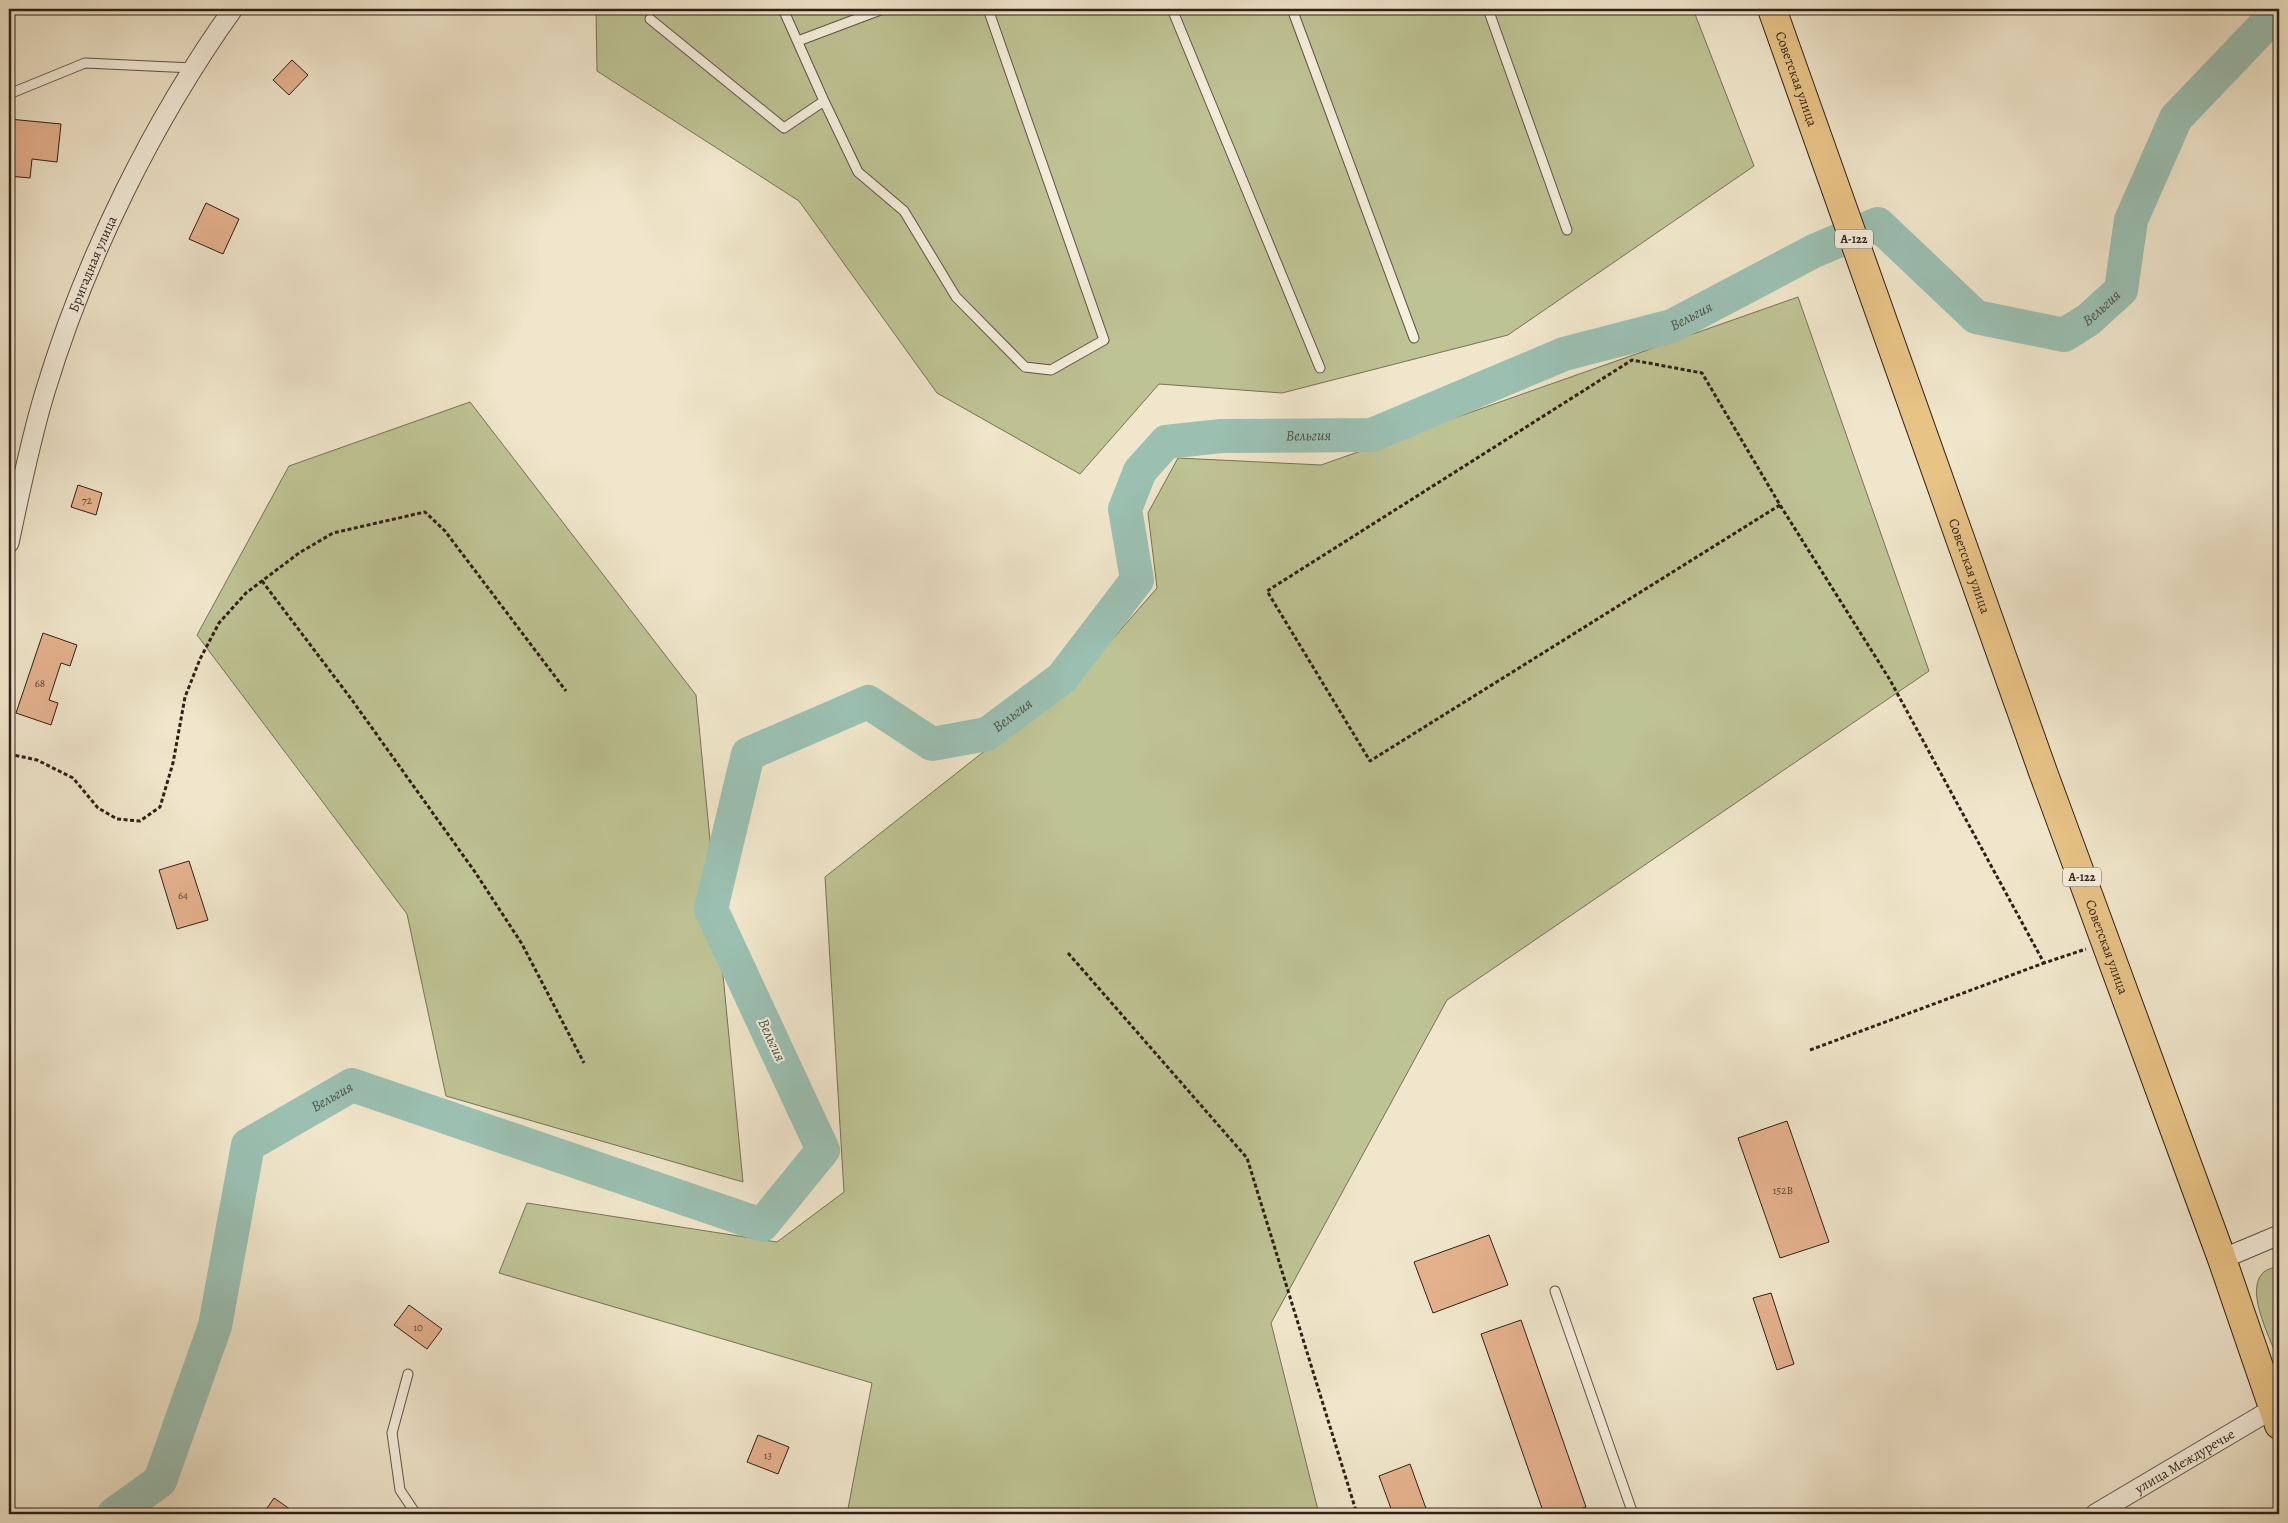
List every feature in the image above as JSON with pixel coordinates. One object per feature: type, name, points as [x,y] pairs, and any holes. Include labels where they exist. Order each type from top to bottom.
[{"type":"main road","name":"Советская улица","points":[[1772,9],[2106,943],[2222,1259],[2277,1417]]},
{"type":"street","name":"Бригадная улица","points":[[9,543],[45,392],[82,284],[148,145],[193,68],[233,9]]},
{"type":"street","points":[[2222,1259],[2279,1236]]},
{"type":"street","name":"улица Междуречье","points":[[2095,1514],[2277,1417]]},
{"type":"lane","points":[[783,9],[858,172],[904,211],[956,296],[1025,366],[1051,370],[1104,340],[988,9]]},
{"type":"lane","points":[[798,41],[883,9]]},
{"type":"lane","points":[[1172,9],[1320,368]]},
{"type":"lane","points":[[1292,9],[1414,338]]},
{"type":"lane","points":[[1488,9],[1567,230]]},
{"type":"lane","points":[[650,19],[784,128],[824,101]]},
{"type":"lane","points":[[9,94],[85,63],[193,68]]},
{"type":"lane","points":[[1555,1291],[1633,1514]]},
{"type":"lane","points":[[408,1374],[392,1433],[400,1490],[416,1514]]},
{"type":"path","points":[[1780,505],[1370,760],[1267,591],[1632,360],[1702,373],[1780,505],[1890,680],[2044,963]]},
{"type":"path","points":[[9,754],[37,760],[72,778],[98,808],[117,819],[140,821],[160,807],[173,763],[185,697],[200,659],[219,623],[246,593],[299,553],[333,533],[425,512],[445,531],[566,690]]},
{"type":"path","points":[[262,582],[352,700],[475,872],[522,944],[584,1063]]},
{"type":"path","points":[[1810,1050],[2044,963],[2106,943]]},
{"type":"path","points":[[1068,953],[1247,1158],[1357,1514]]},
{"type":"green space","points":[[596,9],[1693,9],[1754,166],[1508,335],[1282,393],[1159,384],[1080,474],[937,393],[799,201],[597,71]]},
{"type":"green space","points":[[1798,297],[1929,671],[1447,1000],[1271,1323],[1319,1514],[847,1514],[872,1383],[499,1273],[527,1203],[777,1242],[844,1192],[825,877],[1082,674],[1157,588],[1148,513],[1178,458],[1321,465]]},
{"type":"green space","points":[[470,402],[696,695],[743,1182],[446,1096],[407,914],[197,635],[289,466]]},
{"type":"green space","points":[[2279,1266],[2279,1363],[2258,1305],[2256,1293],[2258,1282],[2263,1272]]},
{"type":"building","points":[[292,60],[308,75],[289,95],[273,80]]},
{"type":"building","points":[[9,119],[61,124],[57,162],[32,159],[30,178],[9,176]]},
{"type":"building","points":[[206,203],[239,219],[223,254],[189,239]]},
{"type":"building","points":[[78,485],[102,493],[96,515],[71,507]]},
{"type":"building","points":[[43,633],[77,645],[70,666],[61,663],[49,700],[58,703],[51,725],[16,713]]},
{"type":"building","points":[[189,861],[208,920],[177,929],[159,870]]},
{"type":"building","points":[[1787,1121],[1829,1242],[1780,1258],[1738,1138]]},
{"type":"building","points":[[1489,1235],[1508,1285],[1433,1313],[1414,1262]]},
{"type":"building","points":[[1771,1293],[1794,1364],[1777,1370],[1753,1298]]},
{"type":"building","points":[[409,1305],[442,1329],[427,1349],[394,1325]]},
{"type":"building","points":[[1521,1320],[1586,1507],[1565,1514],[1544,1514],[1481,1334]]},
{"type":"building","points":[[758,1435],[789,1447],[778,1474],[747,1462]]},
{"type":"building","points":[[1410,1464],[1428,1514],[1393,1514],[1379,1476]]},
{"type":"building","points":[[274,1498],[297,1514],[263,1514]]},
{"type":"waterway","name":"Вельгия","points":[[114,1514],[160,1481],[215,1326],[248,1145],[352,1085],[762,1225],[823,1150],[711,909],[748,754],[868,702],[932,744],[987,734],[1062,678],[1137,580],[1125,509],[1140,471],[1166,442],[1221,436],[1372,435],[1564,354],[1672,326],[1814,251],[1878,224],[1976,317],[2064,335],[2088,320],[2121,290],[2131,220],[2176,118],[2264,26],[2279,19]]}]
